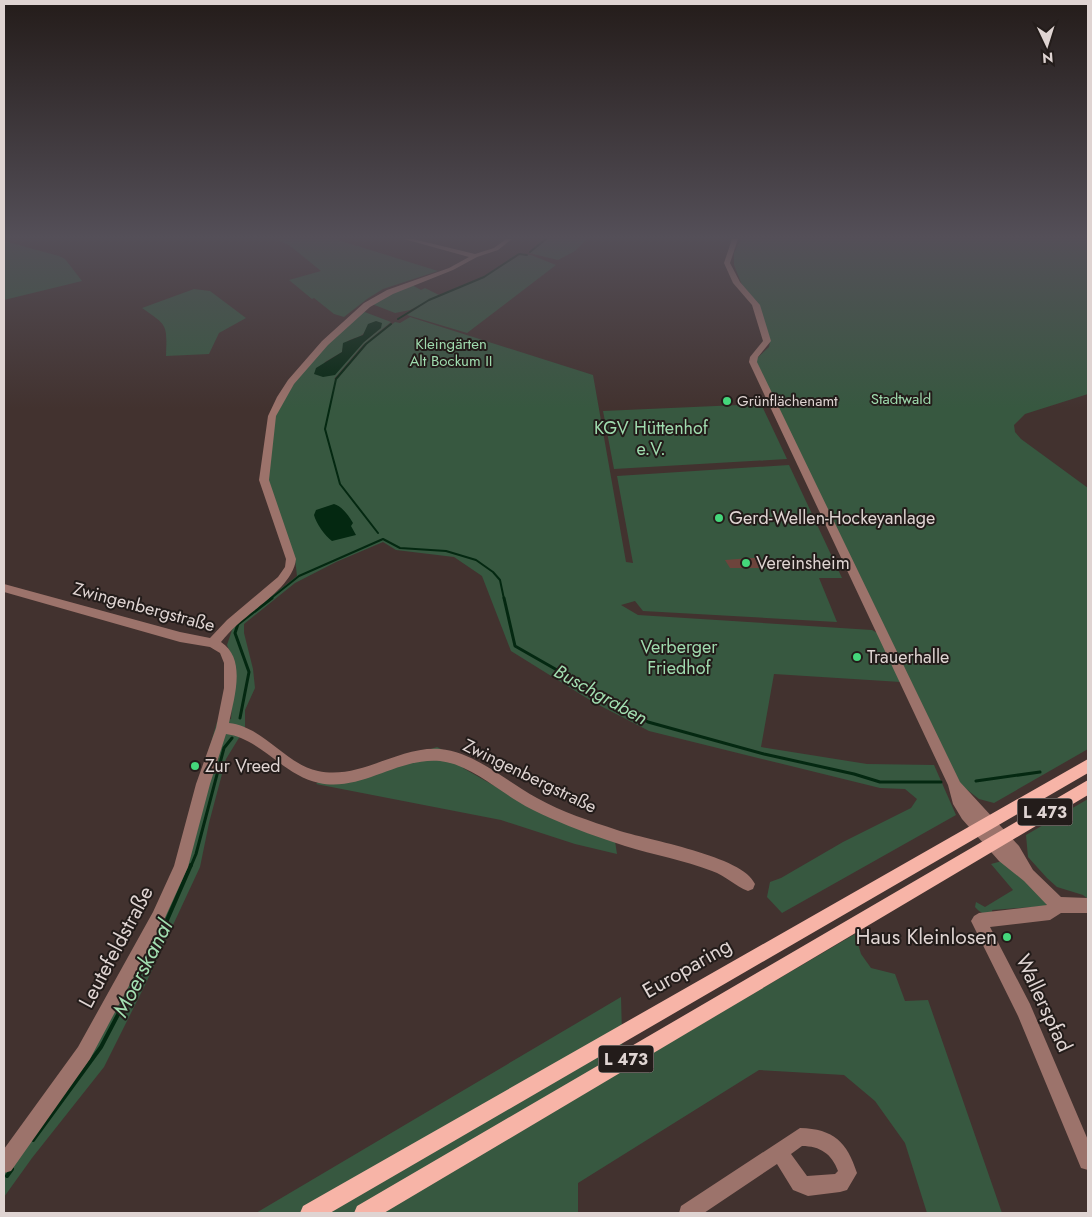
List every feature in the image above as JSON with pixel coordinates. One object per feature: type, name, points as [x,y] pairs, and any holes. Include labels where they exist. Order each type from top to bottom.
[{"type":"main road","name":"Europaring","points":[[310,1213],[1088,764]]},
{"type":"main road","name":"L 473","points":[[364,1213],[1088,787]]},
{"type":"street","points":[[213,643],[231,623],[282,580],[290,567],[291,559],[264,480],[264,461],[272,416],[281,397],[291,382],[325,343],[363,308],[384,296]]},
{"type":"street","points":[[749,296],[756,304],[767,341],[754,357],[753,362],[955,785],[960,804],[983,824],[997,840],[1004,856],[1029,876],[1058,905],[1088,905]]},
{"type":"street","name":"Zwingenbergstraße","points":[[4,588],[180,637],[213,643],[224,650],[230,663],[230,688],[222,728],[231,728],[248,736],[302,772],[319,778],[352,777],[423,756],[441,755],[459,760],[555,814],[623,838],[727,870],[748,884]]},
{"type":"street","name":"Leutefeldstraße","points":[[4,1164],[84,1053],[155,924],[181,866],[203,784],[222,728]]},
{"type":"street","name":"Wallerspfad","points":[[1058,905],[1050,912],[979,921],[1024,1010],[1088,1161]]},
{"type":"street","points":[[688,1213],[779,1151]]},
{"type":"green space","points":[[4,296],[21,296],[4,300]]},
{"type":"green space","points":[[175,296],[216,296],[246,318],[219,333],[209,354],[166,356],[166,331],[164,327],[142,308]]},
{"type":"green space","points":[[308,296],[372,296],[344,317],[334,314],[314,298],[312,299]]},
{"type":"green space","points":[[387,296],[437,296],[410,310],[395,313],[372,304]]},
{"type":"green space","points":[[440,296],[516,296],[467,333],[407,315]]},
{"type":"green space","name":"Stadtwald","points":[[752,296],[1088,296],[1088,394],[1025,414],[1014,425],[1015,432],[1021,439],[1088,488],[1088,749],[994,803],[979,799],[961,785],[755,360],[769,347],[770,342],[758,303]]},
{"type":"green space","points":[[362,311],[391,322],[363,345],[334,379],[338,378],[368,343],[395,322],[400,323],[410,317],[593,375],[626,562],[633,563],[617,476],[789,465],[842,578],[819,578],[837,622],[643,611],[635,601],[621,605],[638,615],[872,630],[879,634],[901,682],[774,674],[761,747],[867,764],[934,765],[956,815],[782,913],[767,897],[770,882],[781,878],[843,842],[911,808],[917,799],[905,789],[880,788],[649,731],[593,702],[511,651],[482,576],[454,557],[396,550],[383,542],[336,562],[295,583],[244,624],[244,633],[253,669],[255,688],[245,710],[245,728],[226,759],[209,823],[200,867],[146,983],[104,1067],[32,1158],[4,1197],[4,1155],[76,1057],[171,879],[217,722],[231,719],[235,663],[227,645],[233,627],[297,576],[295,559],[268,484],[275,414],[282,398],[316,355]],"holes":[[[381,328],[364,342],[323,366],[325,362],[342,352],[349,340],[360,336],[366,330]]]},
{"type":"green space","name":"KGV Hüttenhof e.V.","points":[[761,404],[787,459],[614,469],[603,411]]},
{"type":"green space","points":[[437,747],[468,762],[463,768],[537,810],[615,841],[617,854],[575,844],[501,820],[316,784],[326,775],[353,774]]},
{"type":"green space","points":[[1088,799],[1088,899],[1083,895],[1057,887],[1047,878],[1028,857],[1026,835]]},
{"type":"green space","points":[[1002,861],[1012,868],[1047,904],[1045,906],[992,910],[993,914],[983,913],[975,907],[976,902],[985,907],[1013,890],[991,864]]},
{"type":"green space","points":[[855,934],[861,954],[871,968],[895,974],[905,1001],[928,1000],[1002,1213],[927,1213],[905,1143],[875,1101],[844,1075],[759,1070],[578,1183],[578,1213],[256,1213],[621,997],[623,1070]]},
{"type":"shaded area","points":[[376,321],[382,323],[381,328],[364,342],[335,375],[323,377],[314,374],[316,368],[342,352],[343,343],[363,335],[368,324]]},
{"type":"shaded area","points":[[334,504],[349,517],[353,523],[351,526],[356,535],[332,541],[321,529],[314,515],[316,510]]},
{"type":"building","name":"Vereinsheim","points":[[760,558],[766,565],[762,568],[730,568],[725,560]]},
{"type":"waterway","points":[[398,319],[439,296]]},
{"type":"waterway","points":[[378,533],[340,484],[325,429],[336,379],[366,344],[391,324]]},
{"type":"waterway","name":"Buschgraben","points":[[270,599],[299,576],[383,539],[400,548],[446,551],[476,560],[493,572],[500,580],[504,599]]},
{"type":"waterway","name":"Moerskanal","points":[[240,718],[249,672],[235,633],[238,624],[272,598]]},
{"type":"waterway","name":"Buschgraben","points":[[504,598],[515,646],[648,722],[764,754],[854,774],[880,782],[941,782]]},
{"type":"waterway","name":"Moerskanal","points":[[191,866],[196,854],[224,748],[232,738]]},
{"type":"waterway","name":"Buschgraben","points":[[976,781],[1040,772]]},
{"type":"waterway","name":"Moerskanal","points":[[33,1140],[101,1047],[164,927],[191,865]]},
{"type":"waterway","name":"Moerskanal","points":[[7,1176],[12,1169]]},
{"type":"place","name":"Grünflächenamt","points":[[727,401]]},
{"type":"place","name":"Gerd-Wellen-Hockeyanlage","points":[[719,518]]},
{"type":"place","name":"Vereinsheim","points":[[746,563]]},
{"type":"place","name":"Trauerhalle","points":[[857,657]]},
{"type":"place","name":"Zur Vreed","points":[[195,766]]},
{"type":"place","name":"Haus Kleinlosen","points":[[1007,937]]},
{"type":"park label","name":"Kleingärten Alt Bockum II","points":[[451,352]]},
{"type":"park label","name":"Verberger Friedhof","points":[[679,658]]}]
